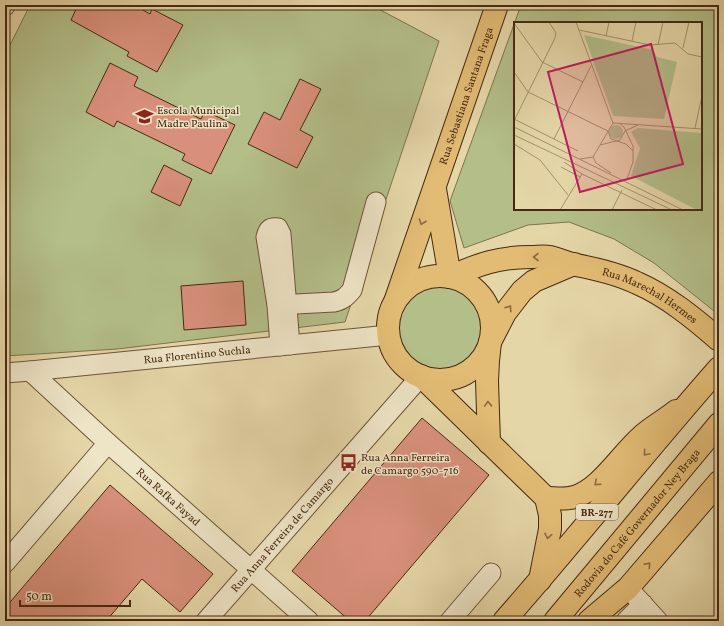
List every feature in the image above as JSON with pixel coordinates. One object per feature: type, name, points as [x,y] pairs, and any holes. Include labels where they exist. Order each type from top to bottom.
[{"type":"main road","name":"Rua Sebastiana Santana Fraga","points":[[395,304],[434,185],[497,5]]},
{"type":"main road","name":"Rua Sebastiana Santana Fraga","points":[[434,185],[450,277]]},
{"type":"main road","name":"Rua Marechal Hermes","points":[[450,277],[466,269],[502,259],[515,257],[548,257],[612,273],[638,283],[657,293],[694,318],[719,340]]},
{"type":"main road","points":[[489,443],[487,381],[488,361],[490,342],[492,332],[492,321],[489,310],[478,292],[470,285],[460,280],[439,276],[418,281],[401,294],[395,304],[391,314],[388,335],[396,355],[411,371],[421,376],[442,380],[452,378],[463,375],[480,362],[486,352],[490,342],[505,313],[522,291],[534,281],[574,264]]},
{"type":"main road","name":"BR-277","points":[[504,621],[719,368]]},
{"type":"main road","points":[[421,376],[546,498],[550,515],[550,529],[540,580]]},
{"type":"main road","points":[[546,498],[573,498],[597,484],[642,436],[689,402]]},
{"type":"main road","name":"Rodovia do Café Governador Ney Braga","points":[[555,621],[719,424]]},
{"type":"main road","points":[[589,621],[628,588],[719,482]]},
{"type":"street","points":[[285,345],[282,304],[334,302],[342,300],[352,290],[376,202]]},
{"type":"street","name":"Rua Florentino Suchla","points":[[5,373],[388,335]]},
{"type":"street","name":"Rua Rafka Fayad","points":[[30,371],[108,444],[309,621]]},
{"type":"street","name":"Rua Anna Ferreira de Camargo","points":[[206,621],[421,376]]},
{"type":"street","points":[[5,563],[108,444]]},
{"type":"street","points":[[450,621],[492,573]]},
{"type":"street","points":[[628,588],[658,621]]},
{"type":"street","points":[[626,621],[643,604]]},
{"type":"green space","points":[[30,5],[371,5],[439,41],[345,322],[117,349],[5,356],[5,55]]},
{"type":"green space","points":[[521,5],[719,5],[719,306],[714,311],[654,263],[614,239],[569,222],[528,225],[464,248],[450,201],[514,24],[514,210],[702,210],[702,22],[515,22]]},
{"type":"green space","points":[[440,284],[457,287],[471,297],[481,311],[484,328],[481,345],[471,359],[457,369],[440,372],[423,369],[409,359],[399,345],[396,328],[399,311],[409,297],[423,287]]},
{"type":"building","name":"Escola Municipal Madre Paulina","points":[[78,5],[134,5],[150,14],[152,9],[183,25],[157,72],[127,56],[129,52],[71,20]]},
{"type":"building","name":"Escola Municipal Madre Paulina","points":[[110,63],[138,77],[134,86],[201,119],[205,111],[235,125],[211,174],[182,160],[185,154],[117,121],[114,127],[86,112]]},
{"type":"building","points":[[300,79],[321,89],[300,130],[313,137],[297,168],[248,144],[264,112],[280,120]]},
{"type":"building","points":[[164,165],[192,179],[180,206],[151,192]]},
{"type":"building","points":[[243,281],[246,325],[184,330],[181,286]]},
{"type":"building","points":[[422,418],[489,475],[365,621],[350,621],[292,571]]},
{"type":"building","points":[[110,485],[213,574],[180,612],[142,579],[106,621],[5,621],[5,608]]},
{"type":"place","name":"Escola Municipal Madre Paulina","points":[[144,116]]},
{"type":"place","name":"Rua Anna Ferreira de Camargo 590-716","points":[[348,463]]}]
